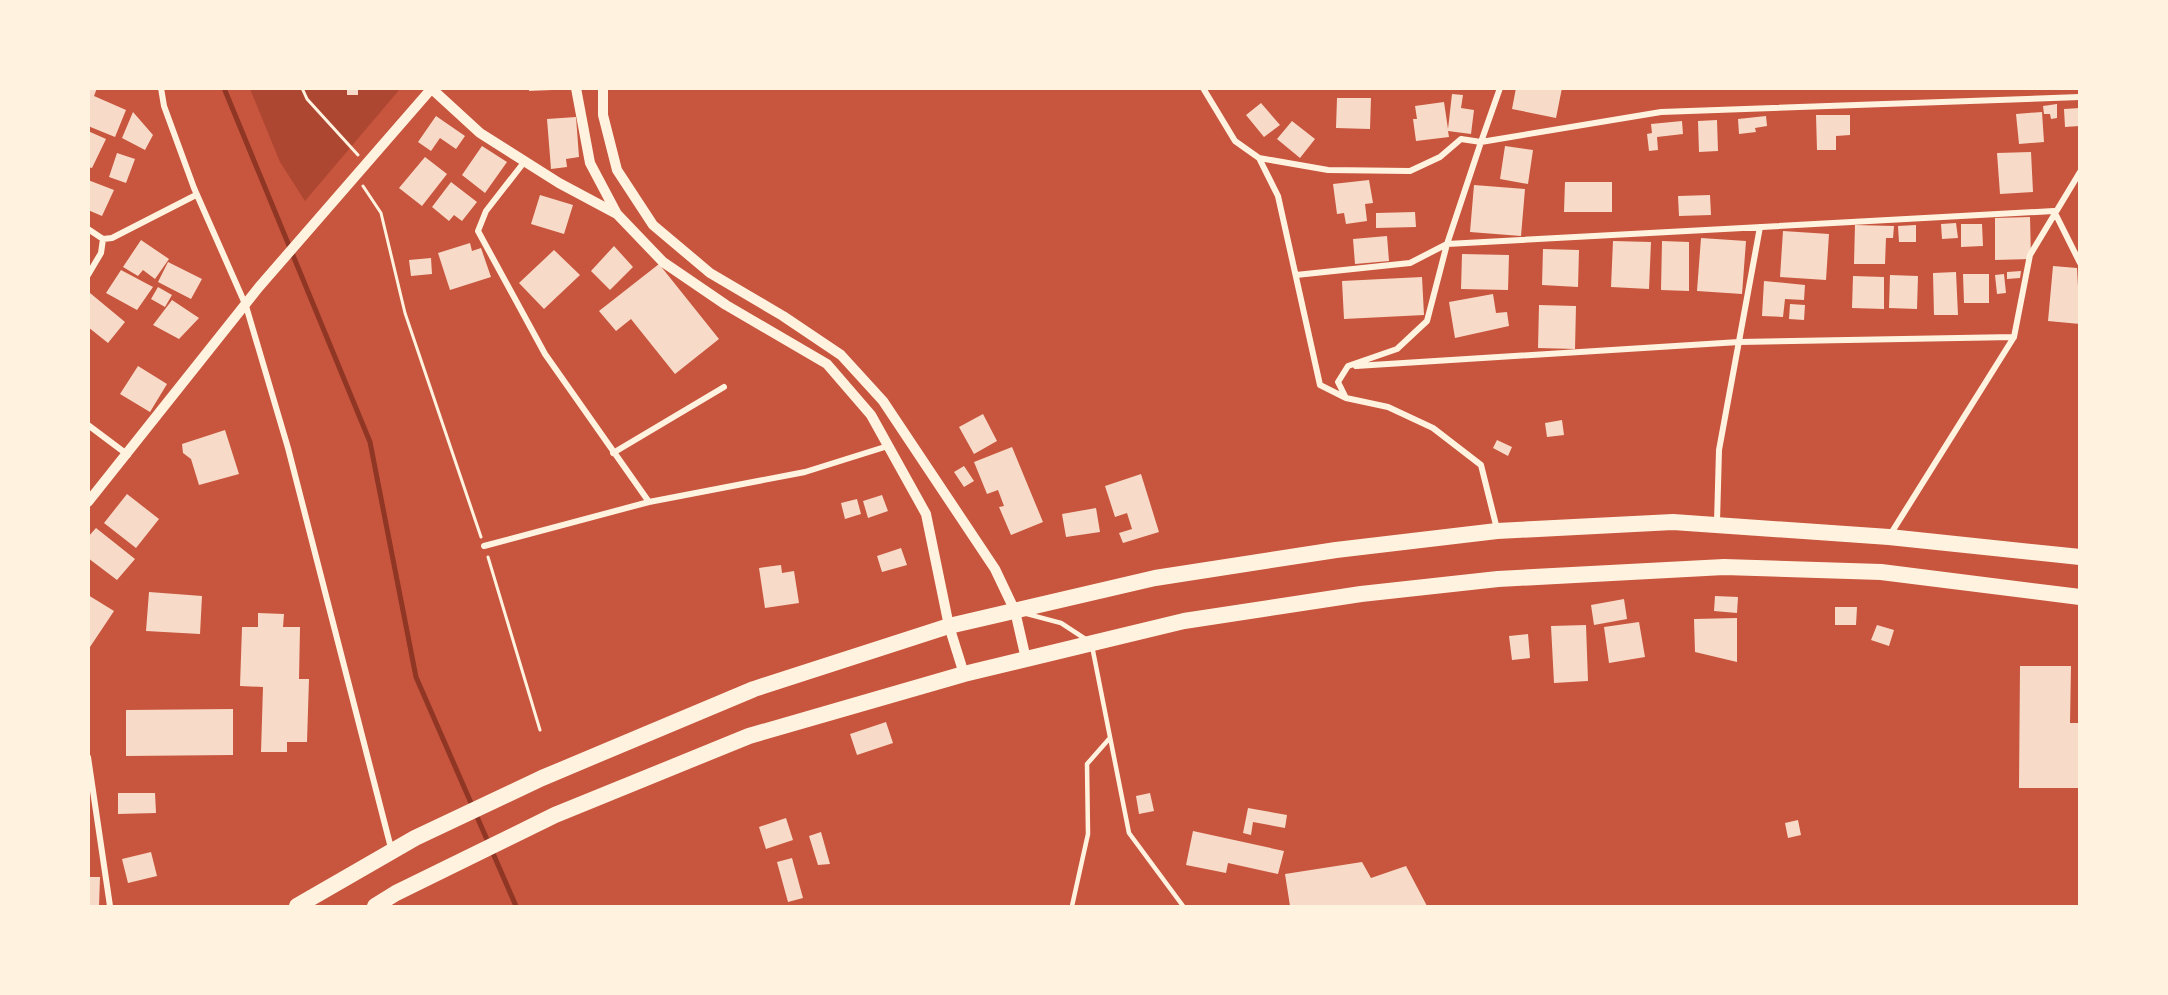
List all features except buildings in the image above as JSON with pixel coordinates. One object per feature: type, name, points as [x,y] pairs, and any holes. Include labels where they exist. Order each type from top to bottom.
[{"type":"highway","points":[[297,906],[415,838],[542,778],[754,689],[949,626],[1155,578],[1336,550],[1497,531],[1673,522],[1889,537],[2077,554]]},
{"type":"highway","points":[[375,906],[555,815],[749,736],[964,674],[1184,621],[1361,594],[1498,579],[1724,567],[1881,572],[2079,597]]},
{"type":"street","points":[[161,88],[164,106],[196,195],[246,306],[288,448],[392,852]]},
{"type":"street","points":[[576,88],[590,163],[617,214],[663,262],[726,305],[826,364],[871,415],[926,514],[949,626],[964,674]]},
{"type":"street","points":[[603,88],[603,115],[617,170],[653,225],[710,273],[783,316],[841,355],[883,401],[995,569],[1016,611],[1026,659]]},
{"type":"street","points":[[1203,88],[1234,141],[1259,158],[1328,170],[1410,171],[1440,157],[1461,139],[1481,142],[1661,112],[2079,97]]},
{"type":"street","points":[[1346,398],[1338,382],[1348,366],[1397,349],[1427,321],[1447,244],[1500,88]]},
{"type":"street","points":[[88,501],[128,455],[259,287],[432,89],[480,133],[559,183],[617,214]]},
{"type":"street","points":[[1259,158],[1278,196],[1320,385],[1346,398],[1388,407],[1433,428],[1481,465],[1497,531]]},
{"type":"street","points":[[525,161],[486,211],[478,231],[545,354],[649,502]]},
{"type":"street","points":[[1889,537],[2014,337],[2030,255],[2079,172]]},
{"type":"street","points":[[88,229],[103,238],[112,238],[196,195]]},
{"type":"street","points":[[1296,275],[1410,262],[1447,244],[2054,211]]},
{"type":"street","points":[[2054,211],[2079,263]]},
{"type":"street","points":[[1716,526],[1719,450],[1760,227]]},
{"type":"street","points":[[88,275],[101,253],[103,238]]},
{"type":"street","points":[[1348,366],[1739,342],[2014,337]]},
{"type":"street","points":[[614,453],[724,387]]},
{"type":"street","points":[[88,425],[128,455]]},
{"type":"street","points":[[484,546],[649,502],[806,472],[888,446]]},
{"type":"street","points":[[88,757],[110,906]]},
{"type":"lane","points":[[1016,611],[1061,623],[1092,643],[1129,832],[1183,906]]},
{"type":"lane","points":[[1072,906],[1088,834],[1087,764],[1109,739]]},
{"type":"path","points":[[303,88],[307,99],[366,163]]},
{"type":"path","points":[[355,175],[381,213],[405,313],[484,546],[540,730]]},
{"type":"shaded area","points":[[250,89],[400,89],[305,201],[280,162]]},
{"type":"waterway","points":[[224,88],[370,442],[416,677],[516,906]]}]
